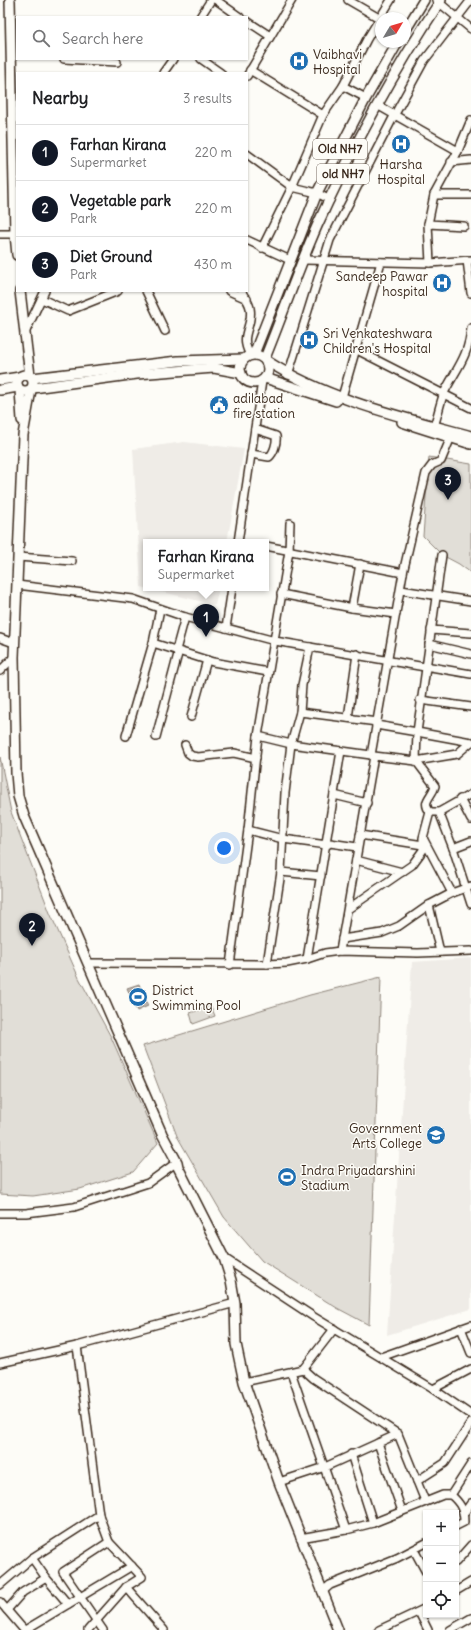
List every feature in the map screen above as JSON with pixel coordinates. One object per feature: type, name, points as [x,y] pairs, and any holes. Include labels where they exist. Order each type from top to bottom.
[{"type":"main road","points":[[10,0],[14,56],[16,244]]},
{"type":"main road","points":[[411,22],[424,0]]},
{"type":"main road","name":"old NH7","points":[[266,360],[304,260],[330,200],[377,105],[439,1]]},
{"type":"main road","name":"Old NH7","points":[[241,373],[240,366],[249,356],[317,193],[366,98],[395,48]]},
{"type":"main road","points":[[20,292],[26,348],[26,377]]},
{"type":"main road","points":[[0,380],[178,361],[249,356],[266,360],[288,375],[342,397],[471,436]]},
{"type":"main road","points":[[264,380],[269,370],[266,360]]},
{"type":"main road","points":[[0,390],[19,389],[25,392],[32,389],[137,374],[200,369],[220,369],[241,373],[250,382],[264,380],[471,444]]},
{"type":"main road","points":[[26,377],[17,382],[23,435],[14,643],[16,773],[18,796],[24,816],[162,1134],[224,1258],[231,1280],[235,1303],[236,1344],[244,1382],[300,1538],[338,1630]]},
{"type":"main road","points":[[23,435],[34,382],[26,377]]},
{"type":"street","points":[[201,16],[211,0]]},
{"type":"street","points":[[216,0],[239,16]]},
{"type":"street","points":[[292,0],[248,73],[323,115]]},
{"type":"street","points":[[348,0],[375,16]]},
{"type":"street","points":[[383,12],[391,0]]},
{"type":"street","points":[[288,375],[330,240],[424,61],[471,0]]},
{"type":"street","points":[[439,1],[471,29]]},
{"type":"street","points":[[248,22],[270,36]]},
{"type":"street","points":[[262,248],[292,187],[323,115],[342,86],[375,25]]},
{"type":"street","points":[[82,60],[117,62]]},
{"type":"street","points":[[164,72],[171,60]]},
{"type":"street","points":[[202,60],[220,72]]},
{"type":"street","points":[[342,86],[366,98]]},
{"type":"street","points":[[377,105],[458,151]]},
{"type":"street","points":[[430,263],[428,224],[434,195],[458,151],[470,125]]},
{"type":"street","points":[[248,155],[292,187],[317,193],[330,200]]},
{"type":"street","points":[[451,162],[471,160]]},
{"type":"street","points":[[434,195],[471,195]]},
{"type":"street","points":[[428,224],[464,226]]},
{"type":"street","points":[[0,234],[15,234]]},
{"type":"street","points":[[248,241],[290,260]]},
{"type":"street","points":[[304,260],[430,263],[469,260],[471,293]]},
{"type":"street","points":[[342,397],[381,262]]},
{"type":"street","points":[[24,335],[46,292]]},
{"type":"street","points":[[42,299],[68,311],[115,292]]},
{"type":"street","points":[[146,292],[164,331]]},
{"type":"street","points":[[231,292],[247,299]]},
{"type":"street","points":[[242,292],[247,299],[250,307],[250,318],[244,340],[249,356]]},
{"type":"street","points":[[434,426],[444,394],[459,370],[470,343],[471,328]]},
{"type":"street","points":[[355,349],[471,408]]},
{"type":"street","points":[[240,539],[251,454],[264,380]]},
{"type":"street","points":[[251,454],[269,457],[272,455],[276,439],[276,436],[255,429]]},
{"type":"street","points":[[340,951],[357,848],[367,802],[376,724],[403,573],[426,473],[432,465],[441,461],[451,438]]},
{"type":"street","points":[[230,965],[248,830],[258,736],[289,550],[290,523]]},
{"type":"street","points":[[269,547],[403,573]]},
{"type":"street","points":[[348,908],[412,865],[423,850],[423,842],[430,812],[427,808],[426,798],[435,786],[416,760],[417,732],[420,700],[442,555]]},
{"type":"street","points":[[18,557],[72,561]]},
{"type":"street","points":[[352,608],[360,564]]},
{"type":"street","points":[[17,585],[133,599],[185,617],[274,641],[471,674]]},
{"type":"street","points":[[401,590],[471,601]]},
{"type":"street","points":[[226,628],[232,591]]},
{"type":"street","points":[[281,594],[352,608],[396,614]]},
{"type":"street","points":[[126,736],[153,643],[160,609]]},
{"type":"street","points":[[156,737],[178,654],[176,650],[185,617]]},
{"type":"street","points":[[431,630],[471,633]]},
{"type":"street","points":[[0,638],[14,643]]},
{"type":"street","points":[[153,643],[207,660],[268,672]]},
{"type":"street","points":[[429,644],[471,654]]},
{"type":"street","points":[[267,964],[281,872],[285,792],[292,744],[300,712],[302,685],[310,647]]},
{"type":"street","points":[[348,718],[357,654]]},
{"type":"street","points":[[0,671],[14,657]]},
{"type":"street","points":[[191,717],[207,660]]},
{"type":"street","points":[[420,700],[471,707]]},
{"type":"street","points":[[300,712],[348,718],[471,742]]},
{"type":"street","points":[[258,736],[292,744],[372,756],[416,760],[457,754],[471,742]]},
{"type":"street","points":[[186,745],[188,753],[192,756],[198,757],[234,753],[256,758]]},
{"type":"street","points":[[307,959],[327,845],[341,751]]},
{"type":"street","points":[[430,812],[439,812],[471,794]]},
{"type":"street","points":[[334,795],[367,802]]},
{"type":"street","points":[[460,799],[471,820]]},
{"type":"street","points":[[439,812],[469,887],[471,904]]},
{"type":"street","points":[[248,830],[283,839],[327,845],[330,843],[357,848]]},
{"type":"street","points":[[360,835],[423,842]]},
{"type":"street","points":[[454,848],[471,841]]},
{"type":"street","points":[[423,842],[452,893]]},
{"type":"street","points":[[356,860],[402,872]]},
{"type":"street","points":[[281,872],[321,876]]},
{"type":"street","points":[[342,939],[382,933],[399,926],[430,905],[452,893],[469,887]]},
{"type":"street","points":[[430,905],[440,952]]},
{"type":"street","points":[[88,963],[230,965],[267,964],[307,959],[325,953],[340,951],[471,951]]},
{"type":"street","points":[[0,1213],[26,1214],[74,1207],[148,1183],[177,1162]]},
{"type":"street","points":[[224,1258],[334,1329],[470,1412]]},
{"type":"street","points":[[0,1363],[77,1346],[235,1303]]},
{"type":"street","points":[[381,1357],[471,1325]]},
{"type":"street","points":[[461,1328],[471,1353]]},
{"type":"street","points":[[244,1382],[303,1369],[334,1329]]},
{"type":"street","points":[[77,1346],[98,1515],[109,1542],[142,1577],[126,1587],[88,1630]]},
{"type":"street","points":[[303,1369],[313,1378],[398,1434],[425,1501]]},
{"type":"street","points":[[433,1389],[471,1369]]},
{"type":"street","points":[[291,1372],[326,1467],[346,1530]]},
{"type":"street","points":[[417,1481],[445,1463],[471,1423]]},
{"type":"street","points":[[279,1482],[326,1467],[398,1434]]},
{"type":"street","points":[[378,1443],[402,1511]]},
{"type":"street","points":[[352,1454],[373,1523]]},
{"type":"street","points":[[451,1495],[471,1464]]},
{"type":"street","points":[[300,1538],[346,1530],[373,1523],[442,1495],[451,1495],[460,1503],[464,1513],[464,1522],[459,1524]]},
{"type":"street","points":[[464,1513],[471,1503]]},
{"type":"street","points":[[0,1585],[32,1558],[98,1515]]},
{"type":"street","points":[[103,1630],[63,1572],[109,1542]]},
{"type":"street","points":[[322,1592],[330,1585],[376,1567],[423,1545]]},
{"type":"street","points":[[459,1559],[471,1545]]},
{"type":"street","points":[[414,1550],[423,1566]]},
{"type":"street","points":[[32,1558],[46,1578],[68,1604]]},
{"type":"street","points":[[0,1602],[25,1630],[132,1566]]},
{"type":"street","points":[[7,1610],[23,1592],[46,1578]]},
{"type":"street","points":[[459,1590],[471,1582]]},
{"type":"street","points":[[126,1587],[164,1630]]},
{"type":"street","points":[[379,1630],[423,1610]]},
{"type":"street","points":[[419,1612],[428,1630]]},
{"type":"street","points":[[450,1630],[471,1618]]},
{"type":"shaded area","points":[[184,442],[244,449],[228,539],[143,539],[143,587],[141,587],[133,449]]},
{"type":"shaded area","points":[[429,457],[471,464],[471,573],[459,564],[442,555],[423,536]]},
{"type":"shaded area","points":[[159,591],[218,591],[215,605]]},
{"type":"shaded area","points":[[0,757],[11,812],[50,913],[79,978],[111,1037],[158,1143],[133,1172],[80,1189],[33,1196],[0,1194]]},
{"type":"shaded area","name":"Government Arts College","points":[[471,958],[471,1309],[387,1335],[412,962]]},
{"type":"shaded area","name":"Indra Priyadarshini Stadium","points":[[381,977],[369,1325],[337,1308],[262,1261],[224,1217],[177,1136],[143,1046],[310,995]]},
{"type":"shaded area","name":"District Swimming Pool","points":[[139,984],[148,1006],[137,1011],[127,988]]},
{"type":"shaded area","points":[[211,1006],[215,1016],[193,1024],[190,1013]]},
{"type":"place","name":"Vaibhavi Hospital","points":[[299,61]]},
{"type":"place","name":"Harsha Hospital","points":[[401,144]]},
{"type":"place","name":"Sandeep Pawar hospital","points":[[442,283]]},
{"type":"place","name":"Sri Venkateshwara Children's Hospital","points":[[309,340]]},
{"type":"place","name":"adilabad fire station","points":[[219,405]]},
{"type":"place","name":"Diet Ground","points":[[448,500]]},
{"type":"place","name":"Farhan Kirana","points":[[206,637]]},
{"type":"place","name":"Vegetable park","points":[[32,946]]},
{"type":"place","name":"District Swimming Pool","points":[[138,997]]},
{"type":"place","name":"Government Arts College","points":[[436,1135]]},
{"type":"place","name":"Indra Priyadarshini Stadium","points":[[287,1177]]}]
